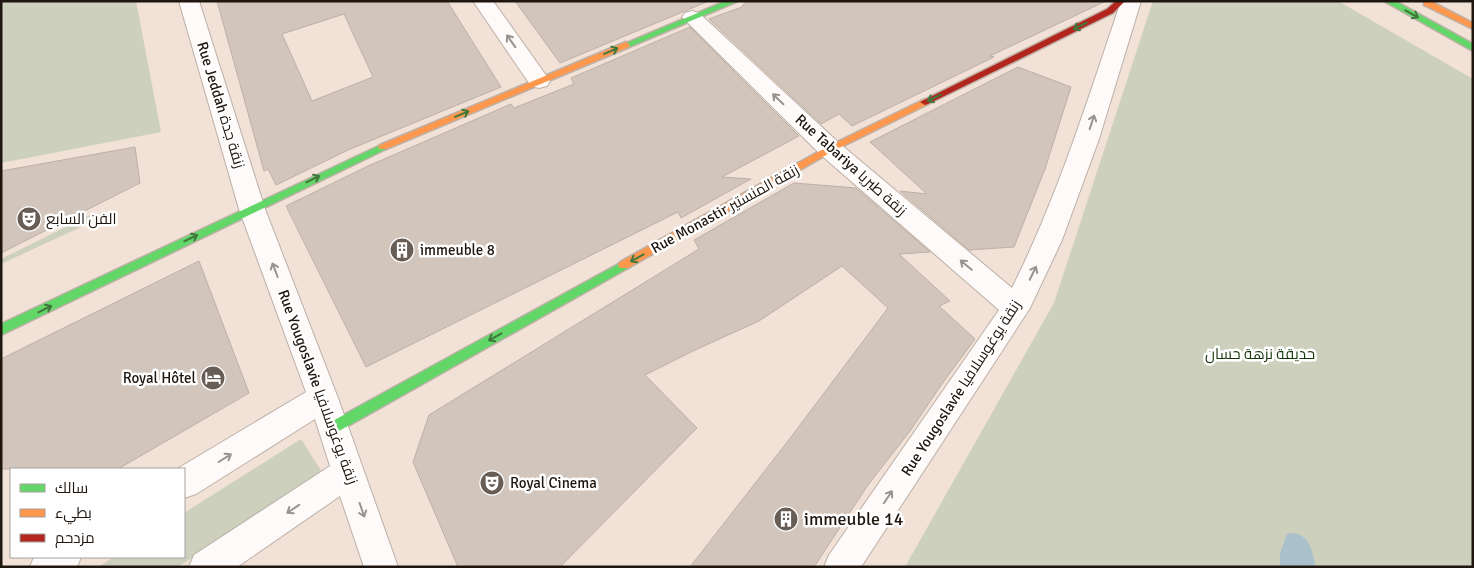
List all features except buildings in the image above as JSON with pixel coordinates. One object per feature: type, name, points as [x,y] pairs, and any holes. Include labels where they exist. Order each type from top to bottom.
[{"type":"main road","points":[[1,330],[358,158],[692,16],[734,1]]},
{"type":"main road","name":"Rue Monastir زنقة المنستير","points":[[334,427],[830,150],[1110,11],[1121,1]]},
{"type":"main road","points":[[1388,1],[1473,48]]},
{"type":"main road","points":[[1425,1],[1473,26]]},
{"type":"main road","points":[[1444,1],[1473,17]]},
{"type":"street","name":"Rue Jeddah زنقة جدة","points":[[189,1],[252,209]]},
{"type":"street","points":[[483,1],[539,81]]},
{"type":"street","name":"Rue Yougoslavie زنقة يوغوسلافيا","points":[[842,567],[1016,308],[1053,231],[1087,138],[1131,1]]},
{"type":"street","name":"Rue Tabariya زنقة طبريا","points":[[692,16],[830,150],[1016,308]]},
{"type":"street","name":"Rue Yougoslavie زنقة يوغوسلافيا","points":[[252,209],[334,427],[381,567]]},
{"type":"street","points":[[185,482],[323,398]]},
{"type":"street","points":[[206,567],[349,472]]},
{"type":"street","points":[[47,567],[62,558]]},
{"type":"green space","points":[[1,1],[136,1],[161,132],[1,163]]},
{"type":"green space","name":"حديقة نزهة حسان","points":[[1153,1],[1338,1],[1473,79],[1473,567],[905,567],[1054,303]]},
{"type":"green space","points":[[92,214],[96,220],[1,264],[1,259]]},
{"type":"green space","points":[[301,439],[322,472],[178,567],[98,567],[112,558],[185,558],[185,512]]},
{"type":"water","points":[[1292,533],[1303,537],[1310,545],[1316,567],[1280,567],[1280,553],[1287,534]]},
{"type":"traffic: fast","points":[[626,45],[734,1]]},
{"type":"traffic: fast","points":[[1388,1],[1473,48]]},
{"type":"traffic: fast","points":[[1,330],[383,147]]},
{"type":"traffic: fast","points":[[334,427],[624,265]]},
{"type":"traffic: slow","points":[[1427,3],[1473,26]]},
{"type":"traffic: slow","points":[[383,147],[626,45]]},
{"type":"traffic: slow","points":[[624,265],[830,149],[925,102]]},
{"type":"traffic: jam","points":[[925,102],[1110,11],[1121,1]]},
{"type":"place","name":"الفن السابع","points":[[29,219]]},
{"type":"place","name":"immeuble 8","points":[[402,250]]},
{"type":"place","name":"Royal Hôtel","points":[[213,378]]},
{"type":"place","name":"Royal Cinema","points":[[492,483]]},
{"type":"place","name":"immeuble 14","points":[[786,519]]}]
